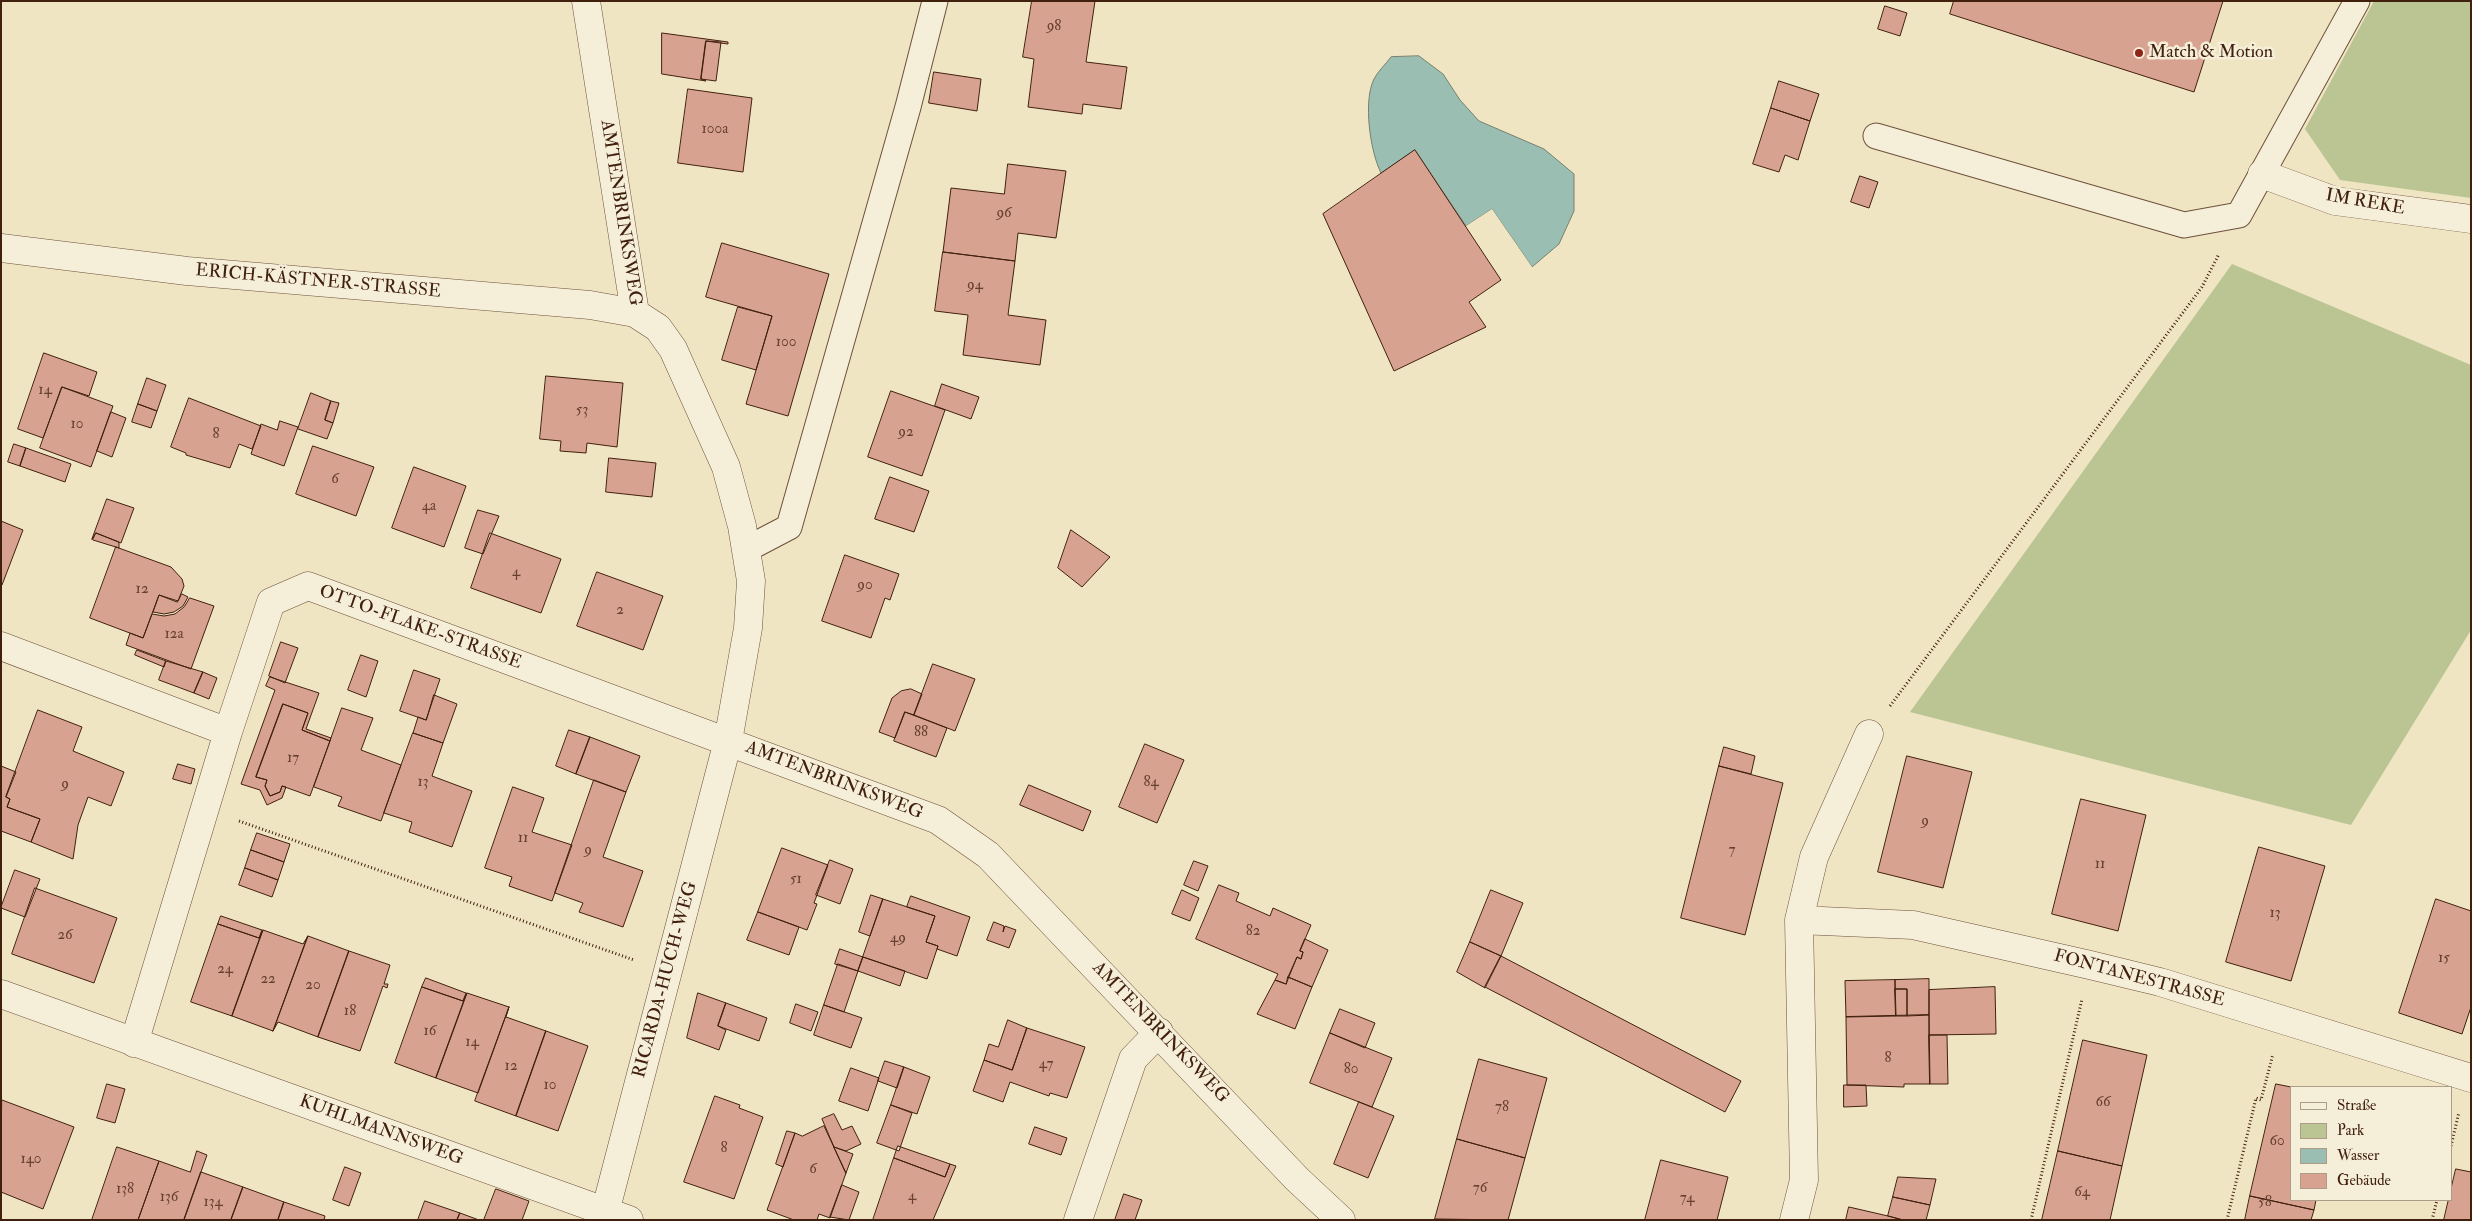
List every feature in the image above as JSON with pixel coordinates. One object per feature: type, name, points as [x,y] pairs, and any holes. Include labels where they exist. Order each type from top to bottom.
[{"type":"street","name":"AMTENBRINKSWEG","points":[[586,1],[635,314],[658,328],[673,349],[726,467],[747,549],[751,582],[748,628],[728,741],[938,820],[988,855],[1160,1032],[1298,1179],[1341,1220]]},
{"type":"street","name":"IM REKE","points":[[2262,174],[2335,201],[2471,219]]},
{"type":"street","name":"ERICH-KÄSTNER-STRASSE","points":[[1,248],[187,271],[590,305],[635,314]]},
{"type":"street","name":"OTTO-FLAKE-STRASSE","points":[[228,732],[271,602],[308,586],[728,741]]},
{"type":"street","points":[[1,646],[228,732],[134,1043]]},
{"type":"street","points":[[1794,1220],[1804,1180],[1799,920],[1814,856],[1869,734]]},
{"type":"street","name":"RICARDA-HUCH-WEG","points":[[612,1217],[668,972],[728,741]]},
{"type":"street","name":"FONTANESTRASSE","points":[[1799,920],[1914,925],[2090,965],[2160,982],[2471,1078]]},
{"type":"street","name":"KUHLMANNSWEG","points":[[1,994],[612,1217]]},
{"type":"street","points":[[1078,1220],[1133,1059],[1160,1032]]},
{"type":"lane","points":[[747,549],[789,527],[908,106],[935,1]]},
{"type":"lane","points":[[1876,136],[2184,225],[2239,215],[2357,1]]},
{"type":"path","points":[[1869,734],[2202,287],[2239,215]]},
{"type":"path","points":[[204,809],[668,972]]},
{"type":"path","points":[[2031,1220],[2090,965]]},
{"type":"path","points":[[2227,1220],[2256,1098],[2261,1100],[2282,1020]]},
{"type":"path","points":[[2432,1220],[2437,1201]]},
{"type":"green space","points":[[2374,1],[2471,1],[2471,198],[2340,180],[2305,129]]},
{"type":"green space","points":[[2232,264],[2471,365],[2471,630],[2351,825],[1910,712]]},
{"type":"water","points":[[1419,56],[1443,74],[1460,100],[1479,121],[1544,149],[1574,174],[1574,211],[1559,244],[1532,267],[1492,209],[1466,226],[1415,150],[1381,173],[1377,164],[1369,126],[1368,113],[1371,88],[1374,79],[1391,57]]},
{"type":"pier","points":[[1492,209],[1533,269],[1530,268],[1491,212],[1467,228],[1466,226]]},
{"type":"building","points":[[1032,1],[1095,1],[1086,62],[1127,67],[1121,109],[1083,104],[1082,114],[1028,107],[1034,59],[1023,57]]},
{"type":"building","name":"Match & Motion","points":[[1954,1],[2223,1],[2194,92],[1950,14]]},
{"type":"building","points":[[1885,6],[1907,13],[1900,36],[1878,29]]},
{"type":"building","points":[[662,33],[728,42],[728,44],[706,41],[701,79],[706,81],[662,74]]},
{"type":"building","points":[[706,41],[721,42],[716,81],[701,79]]},
{"type":"building","points":[[934,72],[981,79],[977,111],[929,103]]},
{"type":"building","points":[[1779,81],[1819,94],[1810,121],[1771,108]]},
{"type":"building","points":[[688,89],[752,98],[743,172],[678,163]]},
{"type":"building","points":[[1771,108],[1810,121],[1798,160],[1785,155],[1779,172],[1753,164]]},
{"type":"building","points":[[1415,150],[1501,280],[1469,302],[1486,327],[1394,371],[1323,214]]},
{"type":"building","points":[[1008,164],[1066,171],[1056,238],[1018,233],[1015,261],[943,252],[951,188],[1004,194]]},
{"type":"building","points":[[1860,176],[1878,182],[1869,208],[1851,202]]},
{"type":"building","points":[[722,243],[829,274],[788,416],[746,404],[772,316],[706,297]]},
{"type":"building","points":[[943,252],[1015,261],[1008,315],[1046,320],[1040,365],[963,355],[968,315],[935,311]]},
{"type":"building","points":[[738,307],[772,316],[756,370],[722,360]]},
{"type":"building","points":[[44,353],[97,372],[89,396],[62,387],[43,438],[18,429]]},
{"type":"building","points":[[546,376],[623,383],[617,447],[587,443],[586,453],[560,451],[561,441],[540,439]]},
{"type":"building","points":[[147,378],[166,385],[157,411],[138,404]]},
{"type":"building","points":[[942,384],[979,397],[971,419],[935,406]]},
{"type":"building","points":[[62,387],[113,406],[91,467],[40,448]]},
{"type":"building","points":[[891,391],[945,410],[922,476],[868,457]]},
{"type":"building","points":[[311,393],[331,401],[325,420],[333,423],[327,439],[298,429]]},
{"type":"building","points":[[189,398],[261,426],[252,449],[239,444],[230,468],[186,455],[186,453],[171,447]]},
{"type":"building","points":[[331,401],[339,403],[333,423],[325,420]]},
{"type":"building","points":[[138,404],[157,411],[151,428],[132,422]]},
{"type":"building","points":[[111,412],[126,418],[112,457],[97,451]]},
{"type":"building","points":[[280,421],[298,427],[284,466],[251,454],[261,424],[277,430]]},
{"type":"building","points":[[14,444],[26,448],[20,466],[8,462]]},
{"type":"building","points":[[313,446],[374,467],[356,516],[296,494]]},
{"type":"building","points":[[26,448],[71,464],[65,482],[20,466]]},
{"type":"building","points":[[609,458],[656,463],[652,497],[606,492]]},
{"type":"building","points":[[414,467],[466,486],[444,547],[392,528]]},
{"type":"building","points":[[890,477],[929,491],[914,532],[875,519]]},
{"type":"building","points":[[107,499],[134,508],[121,543],[96,533],[92,539]]},
{"type":"building","points":[[478,510],[499,516],[483,554],[465,548]]},
{"type":"building","points":[[1,521],[23,530],[2,585],[1,585]]},
{"type":"building","points":[[1071,530],[1110,557],[1082,587],[1058,568]]},
{"type":"building","points":[[96,533],[119,542],[119,548],[93,540]]},
{"type":"building","points":[[490,533],[561,559],[541,613],[471,588]]},
{"type":"building","points":[[116,547],[171,567],[182,579],[184,586],[178,601],[159,595],[143,638],[90,618]]},
{"type":"building","points":[[845,555],[899,574],[890,600],[885,598],[871,638],[822,621]]},
{"type":"building","points":[[597,572],[663,596],[643,650],[577,626]]},
{"type":"building","points":[[182,594],[188,597],[183,606],[174,612],[164,614],[153,612],[159,595],[177,602]]},
{"type":"building","points":[[190,598],[214,606],[191,669],[126,645],[130,633],[143,638],[152,614],[164,616],[175,614],[184,607]]},
{"type":"building","points":[[281,642],[298,648],[285,683],[269,676]]},
{"type":"building","points":[[137,650],[166,661],[164,667],[135,655]]},
{"type":"building","points":[[361,655],[378,661],[366,697],[348,690]]},
{"type":"building","points":[[166,661],[203,672],[194,693],[159,680]]},
{"type":"building","points":[[933,664],[975,679],[955,731],[914,715]]},
{"type":"building","points":[[414,670],[440,679],[426,720],[400,711]]},
{"type":"building","points":[[203,672],[217,678],[209,699],[194,693]]},
{"type":"building","points":[[270,677],[319,693],[306,729],[331,738],[330,741],[302,730],[308,713],[283,704],[256,777],[267,780],[265,786],[270,796],[280,792],[282,786],[286,787],[282,798],[267,805],[260,790],[241,784],[275,690],[266,686]]},
{"type":"building","points":[[911,689],[922,694],[914,715],[905,712],[895,738],[879,732],[892,698],[901,691]]},
{"type":"building","points":[[434,695],[457,704],[443,743],[413,733],[418,717],[426,720]]},
{"type":"building","points":[[283,704],[308,713],[302,730],[330,741],[310,796],[282,786],[280,792],[270,796],[265,786],[267,780],[256,777]]},
{"type":"building","points":[[342,708],[373,718],[361,750],[401,765],[381,821],[338,806],[342,797],[314,787]]},
{"type":"building","points":[[38,710],[82,727],[73,751],[124,772],[111,806],[88,797],[78,825],[73,859],[31,842],[40,819],[7,807],[10,799],[6,797]]},
{"type":"building","points":[[905,712],[947,728],[936,757],[894,741]]},
{"type":"building","points":[[569,730],[590,737],[576,774],[556,766]]},
{"type":"building","points":[[413,733],[443,743],[432,776],[472,791],[452,847],[409,832],[412,822],[384,813]]},
{"type":"building","points":[[590,737],[640,756],[626,792],[576,774]]},
{"type":"building","points":[[1145,744],[1184,760],[1157,823],[1119,807]]},
{"type":"building","points":[[1724,747],[1755,756],[1751,774],[1719,766]]},
{"type":"building","points":[[1907,756],[1972,772],[1943,888],[1878,872]]},
{"type":"building","points":[[178,764],[195,769],[191,784],[173,779]]},
{"type":"building","points":[[1,766],[16,772],[6,797],[10,799],[7,807],[40,819],[31,842],[1,831]]},
{"type":"building","points":[[1719,766],[1783,783],[1745,935],[1681,918]]},
{"type":"building","points":[[594,780],[626,792],[603,857],[643,871],[623,927],[579,912],[583,903],[555,893]]},
{"type":"building","points":[[1029,785],[1091,811],[1083,831],[1020,805]]},
{"type":"building","points":[[513,787],[544,798],[532,832],[572,845],[552,901],[509,886],[512,877],[485,868]]},
{"type":"building","points":[[2081,799],[2146,815],[2118,931],[2052,914]]},
{"type":"building","points":[[257,833],[290,844],[284,862],[251,850]]},
{"type":"building","points":[[2259,847],[2325,866],[2291,981],[2226,962]]},
{"type":"building","points":[[782,848],[828,865],[814,903],[817,904],[807,930],[758,912]]},
{"type":"building","points":[[251,850],[284,862],[278,880],[245,868]]},
{"type":"building","points":[[830,860],[853,869],[840,904],[816,895]]},
{"type":"building","points":[[1194,861],[1208,866],[1198,891],[1184,885]]},
{"type":"building","points":[[245,868],[278,880],[272,897],[239,885]]},
{"type":"building","points":[[15,870],[40,879],[25,917],[1,908]]},
{"type":"building","points":[[1219,885],[1239,893],[1236,901],[1270,916],[1273,908],[1311,925],[1300,951],[1303,952],[1301,959],[1297,957],[1286,984],[1275,980],[1278,974],[1196,939]]},
{"type":"building","points":[[35,888],[117,918],[94,983],[12,954]]},
{"type":"building","points":[[1182,890],[1199,898],[1190,921],[1172,914]]},
{"type":"building","points":[[1491,890],[1523,903],[1501,956],[1470,942]]},
{"type":"building","points":[[871,895],[883,899],[870,936],[859,932]]},
{"type":"building","points":[[911,896],[970,917],[957,956],[937,949],[938,946],[926,942],[935,916],[907,907]]},
{"type":"building","points":[[883,899],[935,916],[926,942],[938,946],[927,979],[863,957]]},
{"type":"building","points":[[2436,899],[2471,911],[2471,1007],[2462,1034],[2399,1013]]},
{"type":"building","points":[[758,912],[799,927],[789,955],[747,940]]},
{"type":"building","points":[[221,916],[262,930],[259,938],[218,924]]},
{"type":"building","points":[[994,922],[1004,926],[1003,932],[1005,926],[1016,930],[1009,948],[987,940]]},
{"type":"building","points":[[218,924],[259,938],[263,930],[232,1016],[191,1002]]},
{"type":"building","points":[[263,930],[303,944],[308,936],[273,1031],[232,1016]]},
{"type":"building","points":[[308,936],[349,951],[318,1037],[278,1022],[273,1031]]},
{"type":"building","points":[[1305,939],[1328,950],[1312,987],[1288,977],[1297,957],[1301,959],[1303,952],[1300,951]]},
{"type":"building","points":[[1470,942],[1501,956],[1485,988],[1457,972]]},
{"type":"building","points":[[840,949],[863,957],[858,971],[835,964]]},
{"type":"building","points":[[349,951],[390,965],[384,984],[388,984],[387,988],[383,986],[360,1051],[318,1037]]},
{"type":"building","points":[[1501,956],[1741,1081],[1725,1112],[1485,987]]},
{"type":"building","points":[[863,957],[905,971],[900,986],[858,971]]},
{"type":"building","points":[[838,964],[858,971],[844,1012],[824,1005]]},
{"type":"building","points":[[1288,977],[1312,987],[1295,1029],[1257,1014],[1275,980],[1286,984]]},
{"type":"building","points":[[426,978],[466,993],[463,1001],[422,987]]},
{"type":"building","points":[[1929,979],[1929,1015],[1907,1016],[1907,989],[1895,989],[1895,980]]},
{"type":"building","points":[[1895,980],[1896,1016],[1846,1017],[1845,981]]},
{"type":"building","points":[[422,987],[463,1001],[467,993],[436,1078],[395,1063]]},
{"type":"building","points":[[1995,987],[1996,1034],[1929,1035],[1929,990]]},
{"type":"building","points":[[1895,989],[1907,989],[1907,1016],[1896,1016]]},
{"type":"building","points":[[467,993],[509,1007],[478,1093],[436,1078]]},
{"type":"building","points":[[698,993],[726,1003],[718,1026],[726,1030],[719,1050],[687,1038]]},
{"type":"building","points":[[726,1003],[767,1018],[759,1041],[718,1026]]},
{"type":"building","points":[[796,1004],[818,1012],[811,1031],[790,1023]]},
{"type":"building","points":[[824,1005],[862,1018],[851,1048],[814,1035]]},
{"type":"building","points":[[509,1007],[506,1017],[546,1031],[516,1116],[475,1101]]},
{"type":"building","points":[[1340,1009],[1375,1023],[1365,1048],[1330,1033]]},
{"type":"building","points":[[1929,1015],[1930,1084],[1904,1084],[1904,1087],[1847,1085],[1846,1017]]},
{"type":"building","points":[[1008,1020],[1027,1028],[1012,1070],[984,1060],[989,1044],[998,1047]]},
{"type":"building","points":[[1027,1028],[1085,1047],[1067,1098],[1050,1093],[1049,1096],[1010,1082],[1003,1102],[973,1091],[984,1060],[1012,1070]]},
{"type":"building","points":[[546,1031],[588,1046],[558,1131],[516,1116]]},
{"type":"building","points":[[1330,1033],[1392,1058],[1372,1107],[1310,1083]]},
{"type":"building","points":[[1929,1035],[1947,1035],[1948,1084],[1930,1084]]},
{"type":"building","points":[[2083,1040],[2147,1055],[2122,1166],[2058,1151]]},
{"type":"building","points":[[1479,1059],[1547,1078],[1525,1158],[1457,1139]]},
{"type":"building","points":[[885,1061],[904,1067],[897,1088],[878,1081]]},
{"type":"building","points":[[904,1067],[930,1077],[917,1114],[891,1105]]},
{"type":"building","points":[[851,1068],[879,1078],[868,1111],[839,1101]]},
{"type":"building","points":[[107,1084],[125,1089],[115,1123],[97,1118]]},
{"type":"building","points":[[2276,1084],[2290,1087],[2290,1201],[2316,1201],[2314,1210],[2250,1196]]},
{"type":"building","points":[[1844,1085],[1866,1085],[1867,1106],[1844,1107]]},
{"type":"building","points":[[715,1096],[740,1105],[739,1108],[763,1117],[734,1199],[684,1182]]},
{"type":"building","points":[[2,1100],[74,1127],[43,1209],[1,1192]]},
{"type":"building","points":[[1359,1102],[1394,1116],[1368,1178],[1334,1164]]},
{"type":"building","points":[[891,1105],[912,1113],[899,1151],[877,1143]]},
{"type":"building","points":[[834,1114],[842,1130],[852,1126],[861,1144],[846,1151],[834,1147],[822,1119]]},
{"type":"building","points":[[824,1126],[846,1173],[830,1218],[819,1214],[817,1220],[794,1220],[767,1210],[795,1133],[802,1136]]},
{"type":"building","points":[[1035,1127],[1067,1138],[1061,1155],[1029,1144]]},
{"type":"building","points":[[787,1131],[795,1133],[783,1167],[776,1164]]},
{"type":"building","points":[[1457,1139],[1525,1158],[1508,1220],[1435,1219]]},
{"type":"building","points":[[898,1146],[950,1164],[945,1177],[894,1158]]},
{"type":"building","points":[[117,1147],[159,1161],[138,1220],[92,1220]]},
{"type":"building","points":[[834,1147],[853,1154],[846,1173]]},
{"type":"building","points":[[197,1151],[207,1155],[184,1220],[138,1220],[159,1161],[190,1172]]},
{"type":"building","points":[[2058,1151],[2122,1166],[2110,1220],[2042,1220]]},
{"type":"building","points":[[894,1158],[945,1177],[950,1164],[956,1166],[933,1220],[873,1220]]},
{"type":"building","points":[[1661,1160],[1728,1177],[1717,1220],[1645,1220]]},
{"type":"building","points":[[345,1167],[361,1173],[349,1206],[333,1200]]},
{"type":"building","points":[[2456,1169],[2471,1172],[2471,1220],[2444,1220],[2448,1201],[2452,1201],[2452,1186]]},
{"type":"building","points":[[201,1172],[243,1187],[231,1220],[184,1220]]},
{"type":"building","points":[[1898,1177],[1936,1179],[1930,1205],[1893,1197]]},
{"type":"building","points":[[842,1185],[859,1192],[849,1220],[830,1217]]},
{"type":"building","points":[[243,1187],[284,1202],[278,1220],[231,1220]]},
{"type":"building","points":[[496,1189],[529,1201],[522,1220],[484,1220]]},
{"type":"building","points":[[1124,1194],[1142,1200],[1135,1220],[1115,1220]]},
{"type":"building","points":[[2250,1196],[2314,1210],[2311,1220],[2245,1220]]},
{"type":"building","points":[[1893,1197],[1930,1205],[1926,1220],[1903,1220],[1888,1216]]},
{"type":"building","points":[[425,1201],[460,1213],[457,1220],[418,1220]]},
{"type":"building","points":[[284,1202],[325,1216],[324,1220],[278,1220]]},
{"type":"building","points":[[1849,1207],[1888,1216],[1903,1220],[1846,1220]]},
{"type":"building","points":[[460,1213],[479,1220],[457,1220]]},
{"type":"place","name":"Match & Motion","points":[[2139,53]]}]
